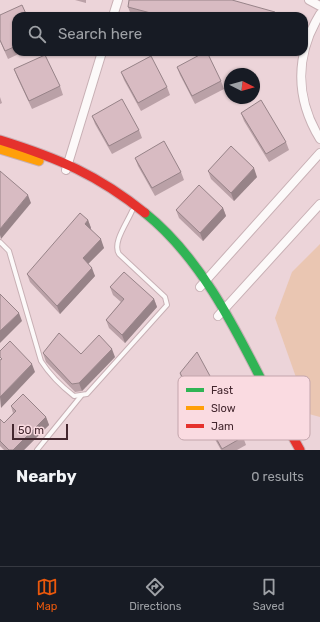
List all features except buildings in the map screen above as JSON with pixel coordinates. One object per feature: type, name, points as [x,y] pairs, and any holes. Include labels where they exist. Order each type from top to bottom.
[{"type":"main road","points":[[0,140],[44,153],[103,190],[132,211],[159,236],[202,284]]},
{"type":"main road","points":[[0,149],[67,167],[110,185],[148,214],[172,239],[221,313],[257,376]]},
{"type":"main road","points":[[221,313],[253,376]]},
{"type":"main road","points":[[286,440],[291,450]]},
{"type":"main road","points":[[294,440],[300,450]]},
{"type":"street","points":[[114,12],[118,0]]},
{"type":"street","points":[[309,0],[320,6]]},
{"type":"street","points":[[308,39],[320,14]]},
{"type":"street","points":[[67,167],[101,56]]},
{"type":"street","points":[[304,56],[301,72],[303,101],[307,114],[320,138]]},
{"type":"street","points":[[202,284],[320,153]]},
{"type":"street","points":[[221,313],[320,204]]},
{"type":"lane","points":[[37,450],[82,396],[102,378],[166,306],[165,297],[116,250],[118,241],[132,211]]},
{"type":"lane","points":[[0,242],[9,251],[41,361],[47,370],[64,388],[74,396],[82,396]]},
{"type":"shaded area","points":[[320,244],[320,417],[310,414],[310,376],[296,376],[275,318],[292,272]]},
{"type":"traffic: fast","points":[[145,213],[183,250],[199,271],[228,317],[259,376]]},
{"type":"traffic: slow","points":[[0,149],[39,161]]},
{"type":"traffic: jam","points":[[0,140],[41,154],[77,169],[111,188],[145,213]]},
{"type":"traffic: jam","points":[[294,440],[300,450]]}]
